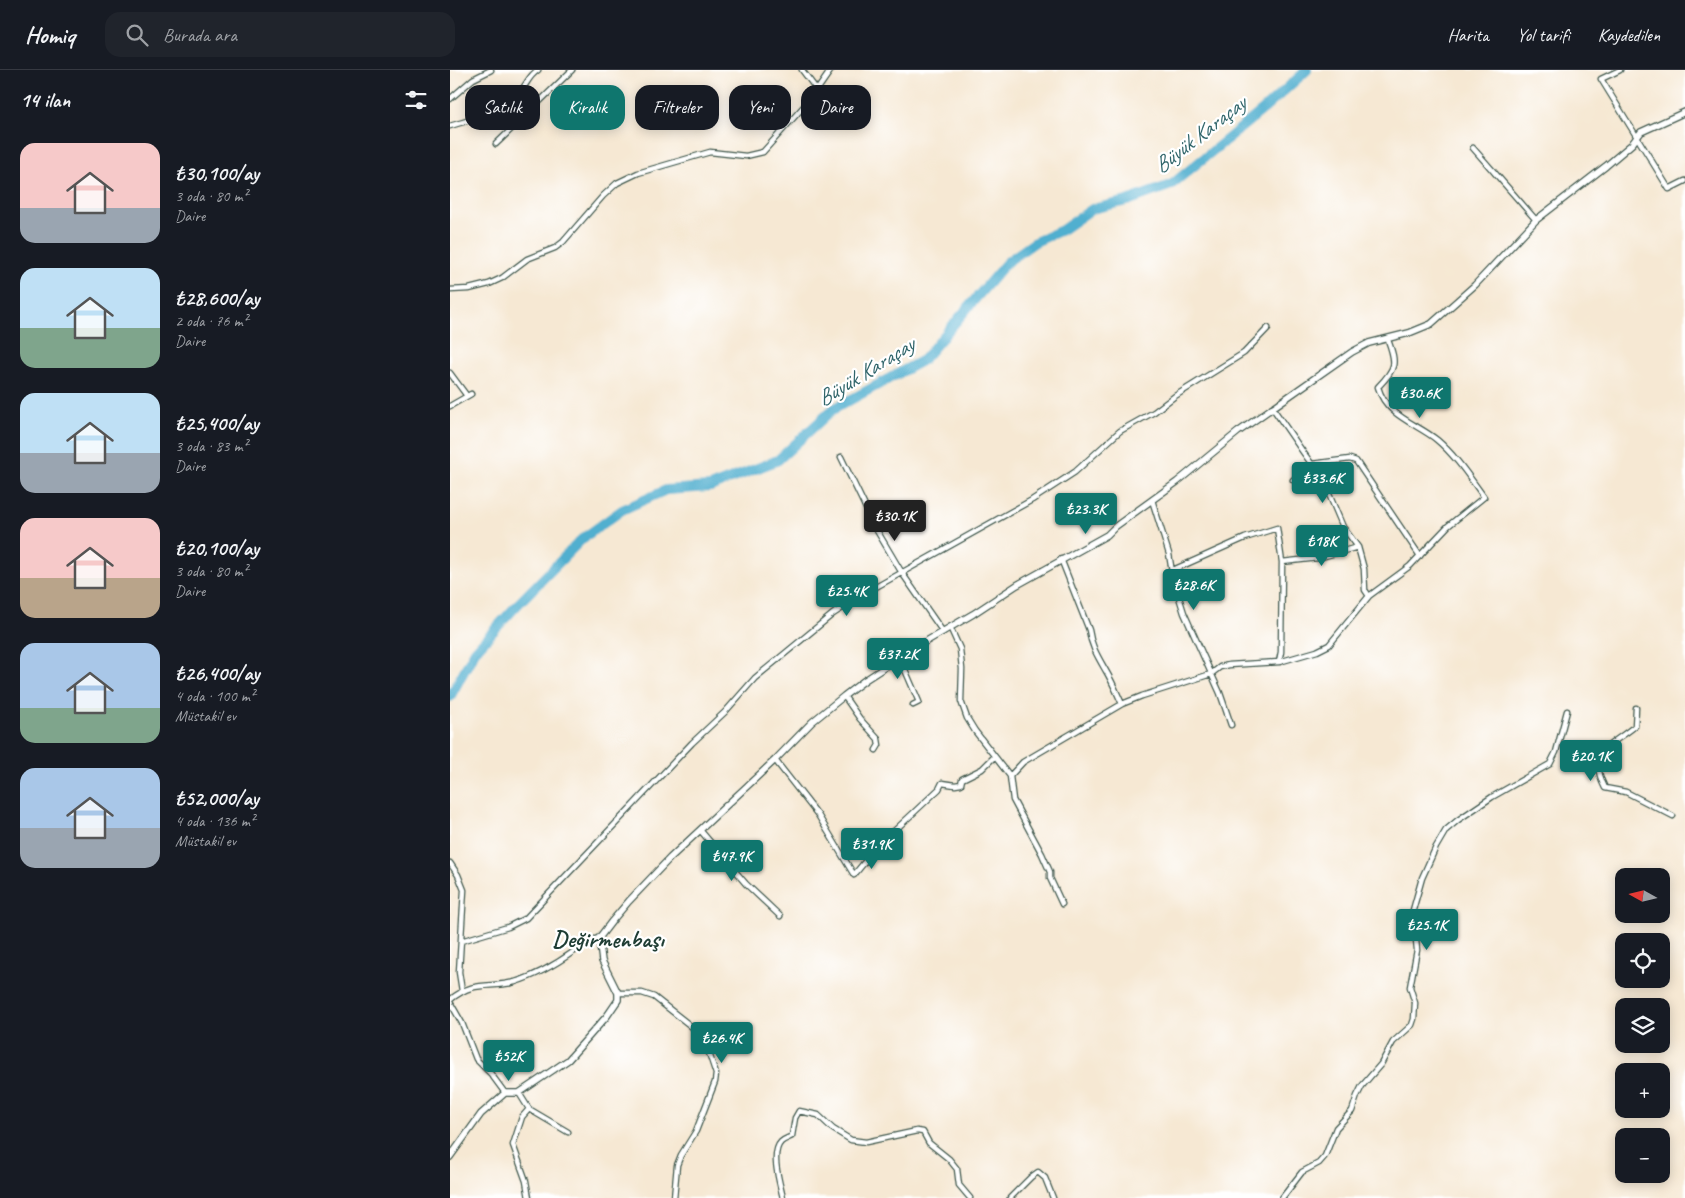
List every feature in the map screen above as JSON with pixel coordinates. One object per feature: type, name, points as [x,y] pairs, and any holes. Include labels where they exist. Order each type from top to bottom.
[{"type":"street","points":[[450,99],[473,79],[491,70]]},
{"type":"street","points":[[450,126],[501,109],[520,93],[533,73],[538,70]]},
{"type":"street","points":[[496,144],[572,70]]},
{"type":"street","points":[[802,70],[813,85]]},
{"type":"street","points":[[820,85],[831,70]]},
{"type":"street","points":[[1620,70],[1601,79],[1669,189],[1685,181]]},
{"type":"street","points":[[450,290],[469,289],[489,284],[502,278],[527,259],[555,248],[564,242],[604,196],[617,184],[638,173],[710,152],[746,156],[763,152],[801,110]]},
{"type":"street","points":[[505,1093],[491,1074],[476,1060],[462,1023],[450,1001],[462,991],[480,985],[514,982],[535,974],[573,952],[585,942],[600,938],[630,901],[700,830],[775,760],[812,722],[844,696],[950,627],[1061,560],[1107,535],[1116,526],[1184,477],[1238,432],[1352,352],[1369,343],[1388,340],[1431,324],[1475,285],[1536,220],[1606,166],[1632,144],[1641,132],[1685,112]]},
{"type":"street","points":[[1473,148],[1536,220]]},
{"type":"street","points":[[461,941],[508,927],[526,918],[692,743],[725,712],[755,678],[832,614],[902,572],[1032,500],[1075,472],[1120,431],[1154,412],[1174,396],[1244,352],[1268,328]]},
{"type":"street","points":[[1010,776],[1023,762],[1122,704],[1211,674],[1220,667],[1279,662],[1317,651],[1329,644],[1369,596],[1420,556],[1448,526],[1484,497],[1458,462],[1437,440],[1391,410],[1381,397],[1378,387],[1391,374],[1394,363],[1388,340]]},
{"type":"street","points":[[450,373],[469,395],[450,406]]},
{"type":"street","points":[[1272,407],[1323,480],[1344,527],[1358,547],[1364,569],[1364,590],[1369,596]]},
{"type":"street","points":[[841,457],[876,530],[943,632]]},
{"type":"street","points":[[1294,480],[1312,464],[1350,459],[1356,461],[1420,556]]},
{"type":"street","points":[[1152,500],[1184,614],[1231,725]]},
{"type":"street","points":[[1173,570],[1245,538],[1277,528],[1282,562],[1281,652],[1279,662]]},
{"type":"street","points":[[1282,562],[1318,558],[1358,547]]},
{"type":"street","points":[[1061,560],[1089,630],[1090,642],[1122,704]]},
{"type":"street","points":[[950,627],[960,649],[962,668],[961,701],[964,710],[974,731],[1010,776],[1013,800],[1042,854],[1062,904]]},
{"type":"street","points":[[900,658],[919,702],[913,705]]},
{"type":"street","points":[[844,696],[860,719],[878,739],[879,745],[876,750]]},
{"type":"street","points":[[1636,708],[1635,726],[1604,748],[1600,756],[1599,776],[1605,788],[1626,792],[1672,816]]},
{"type":"street","points":[[1282,1198],[1302,1172],[1319,1163],[1336,1128],[1352,1111],[1362,1086],[1381,1064],[1393,1042],[1412,1025],[1415,1003],[1410,987],[1417,950],[1413,910],[1422,878],[1436,847],[1446,830],[1458,820],[1506,789],[1550,764],[1556,752],[1567,711]]},
{"type":"street","points":[[775,760],[818,816],[854,875],[877,847],[939,789],[942,783],[962,784],[962,779],[982,769],[994,757]]},
{"type":"street","points":[[700,830],[746,884],[780,916]]},
{"type":"street","points":[[450,863],[458,875],[464,890],[459,972],[462,991]]},
{"type":"street","points":[[450,1157],[481,1114],[505,1093],[519,1092],[568,1060],[608,1016],[618,1000],[618,993],[602,961],[600,938]]},
{"type":"street","points":[[618,993],[642,993],[654,997],[701,1034],[716,1074],[715,1082],[696,1131],[676,1165],[674,1198]]},
{"type":"street","points":[[519,1092],[528,1109],[568,1132]]},
{"type":"street","points":[[528,1109],[522,1117],[513,1145],[526,1181],[529,1198]]},
{"type":"street","points":[[783,1198],[778,1177],[776,1152],[781,1142],[792,1136],[795,1118],[799,1111],[818,1116],[833,1130],[851,1140],[866,1142],[917,1131],[923,1132],[930,1143],[949,1158],[958,1169],[959,1185],[970,1198]]},
{"type":"street","points":[[1010,1198],[1031,1176],[1038,1172],[1044,1178],[1053,1198]]},
{"type":"waterway","name":"Büyük Karaçay","points":[[450,697],[475,651],[582,539],[622,510],[666,490],[710,487],[778,460],[832,410],[923,360],[1007,262],[1035,242],[1062,230],[1092,209],[1127,201],[1171,185],[1264,109],[1307,70]]},
{"type":"district","name":"Değirmenbaşı","points":[[608,939]]}]
